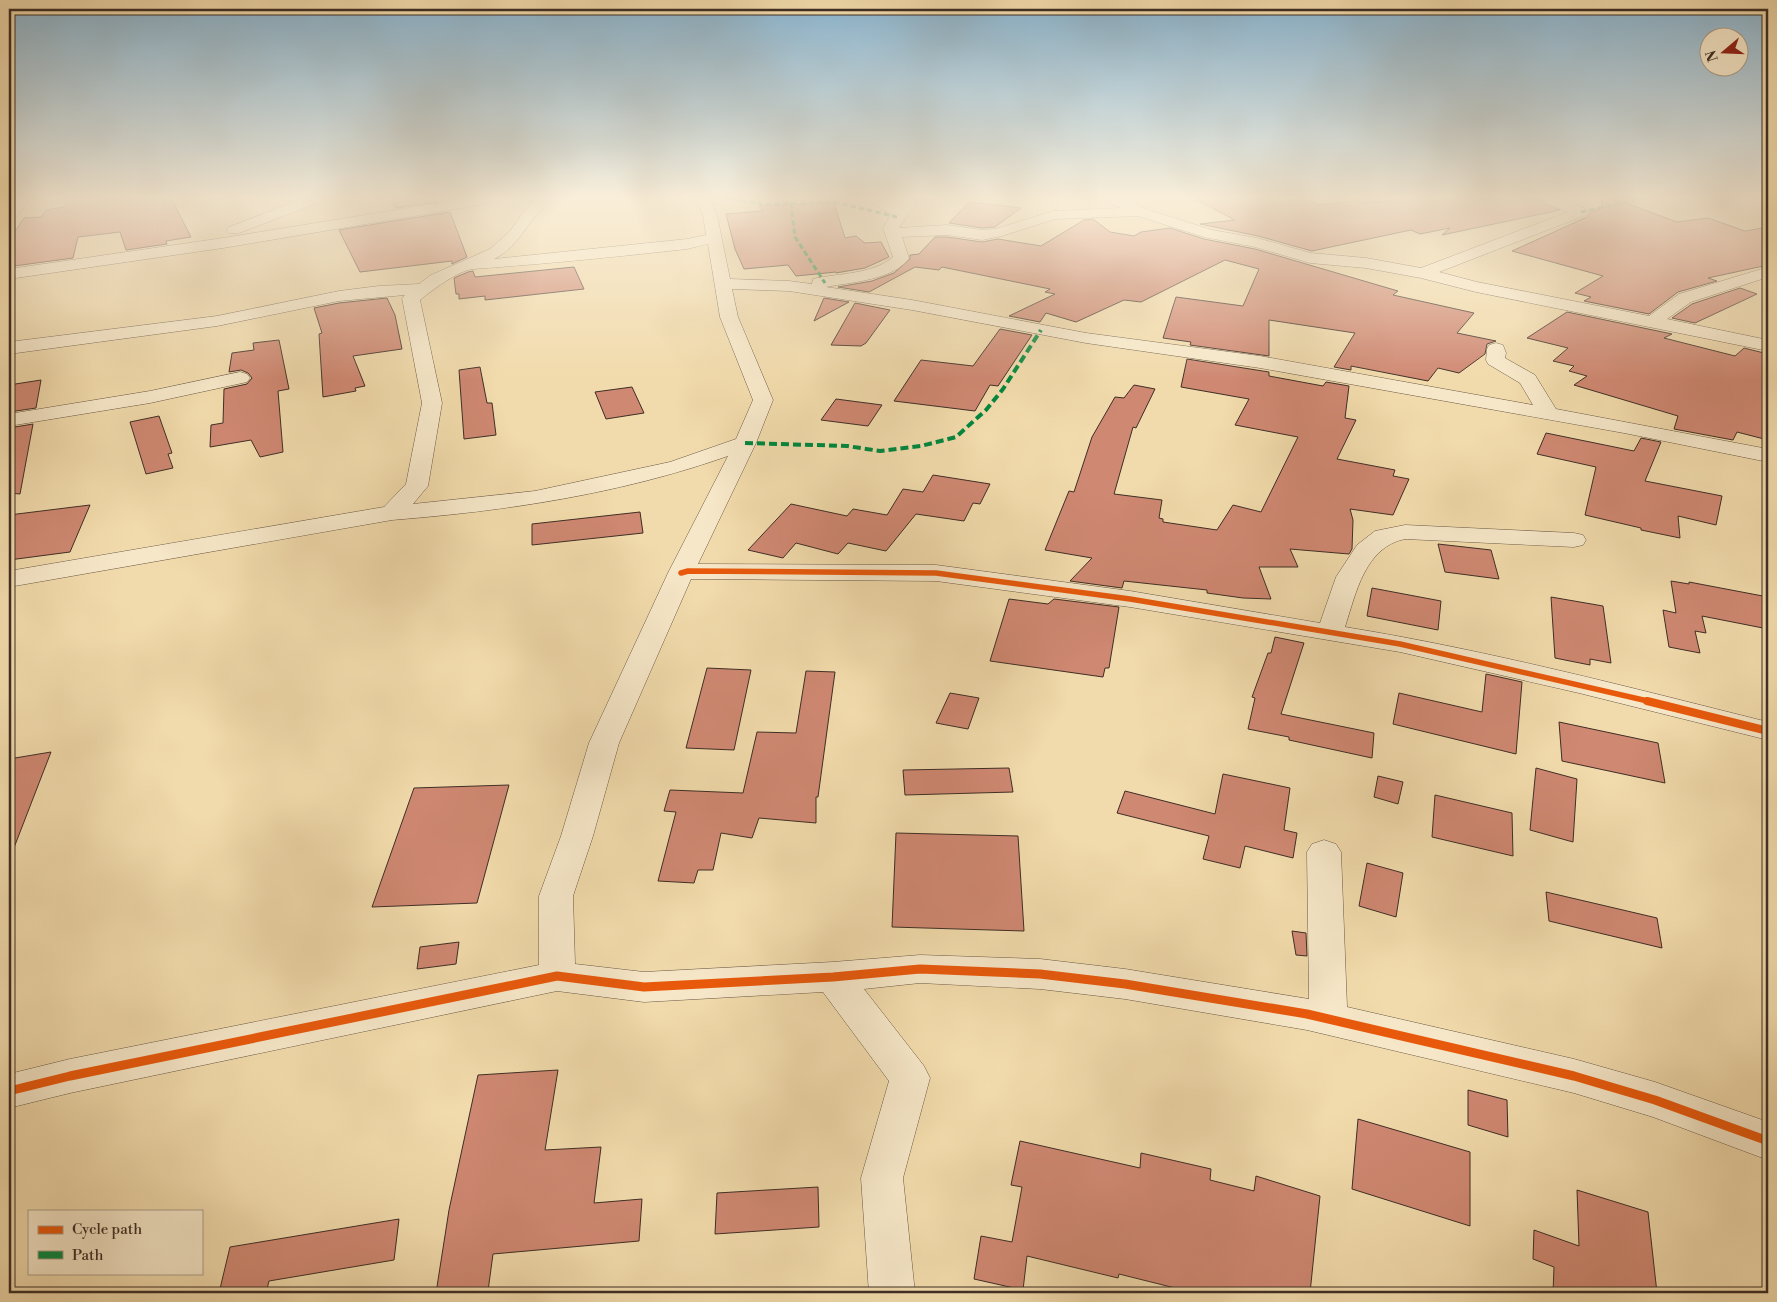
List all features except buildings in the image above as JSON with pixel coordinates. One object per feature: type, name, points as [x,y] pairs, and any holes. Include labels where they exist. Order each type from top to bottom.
[{"type":"street","points":[[9,274],[114,259]]},
{"type":"street","points":[[392,513],[417,486],[432,403],[411,298],[437,279],[483,259]]},
{"type":"street","points":[[470,266],[556,259]]},
{"type":"street","points":[[557,976],[556,896],[577,836],[604,743],[681,574],[745,444],[763,400],[729,317],[719,259]]},
{"type":"street","points":[[724,284],[789,286],[825,283],[892,266],[899,259]]},
{"type":"street","points":[[1319,259],[1366,263],[1422,273],[1476,287],[1768,345]]},
{"type":"street","points":[[1422,273],[1459,259]]},
{"type":"street","points":[[1654,321],[1685,298],[1768,272]]},
{"type":"street","points":[[789,286],[912,305],[1086,338],[1260,362],[1768,455]]},
{"type":"street","points":[[9,348],[217,321],[339,296],[379,290],[421,289]]},
{"type":"street","points":[[1496,349],[1496,360],[1528,379],[1549,414]]},
{"type":"street","points":[[9,420],[150,397],[240,378]]},
{"type":"street","points":[[9,580],[392,513],[535,498],[676,467],[745,444]]},
{"type":"street","points":[[1330,631],[1349,577],[1366,550],[1384,536],[1405,532],[1442,532],[1574,540]]},
{"type":"street","points":[[681,574],[688,571],[936,573],[1139,601],[1400,644],[1492,664],[1768,731]]},
{"type":"street","points":[[1324,852],[1328,1019]]},
{"type":"street","points":[[9,1091],[70,1076],[557,976],[644,987],[833,977],[920,969],[1040,974],[1125,984],[1328,1019],[1574,1076],[1655,1100],[1768,1141]]},
{"type":"street","points":[[833,977],[910,1078],[882,1178],[892,1293]]},
{"type":"marked path","points":[[809,259],[825,283]]},
{"type":"marked path","points":[[745,443],[847,446],[880,451],[921,446],[956,437],[986,410],[1003,389],[1041,330]]},
{"type":"cycle path","points":[[681,573],[688,571],[936,573],[1130,599],[1400,644],[1579,684],[1768,731]]},
{"type":"cycle path","points":[[9,1091],[70,1076],[557,976],[644,987],[833,977],[920,969],[1040,974],[1125,984],[1307,1014],[1574,1076],[1655,1100],[1768,1141]]}]
